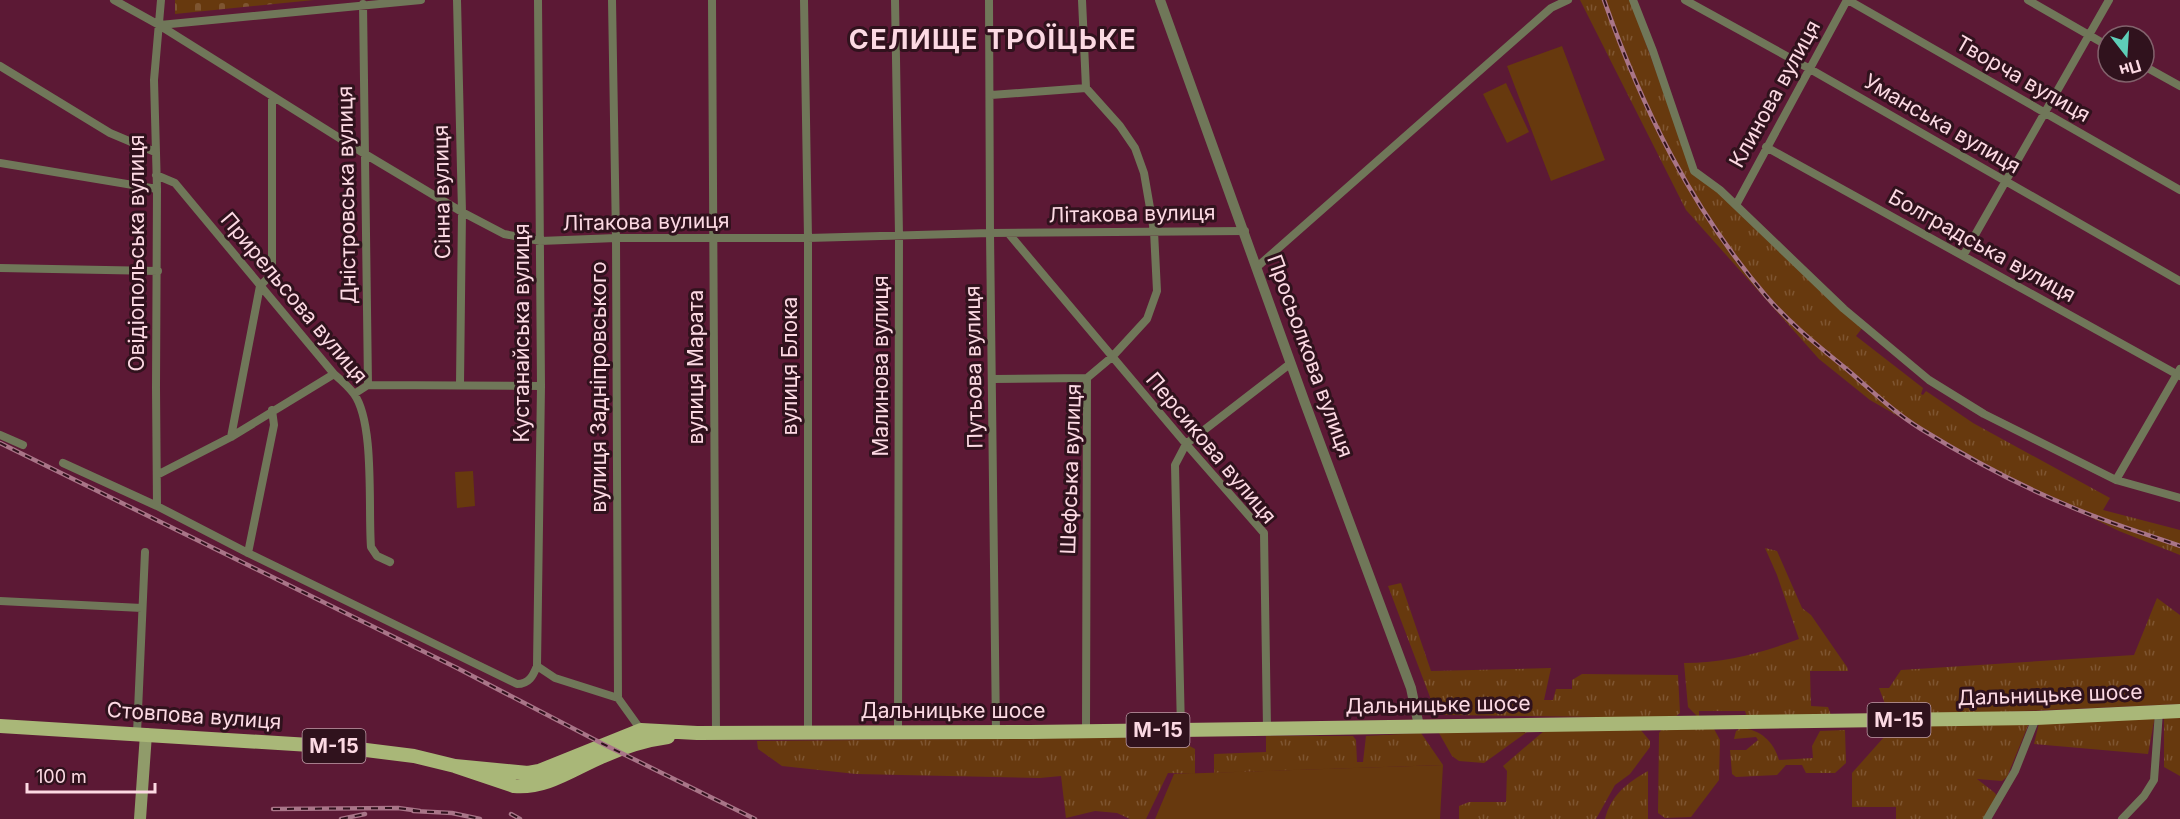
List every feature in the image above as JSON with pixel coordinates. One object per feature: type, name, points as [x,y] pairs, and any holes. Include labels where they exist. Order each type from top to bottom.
[{"type":"main road","name":"Дальницьке шосе","points":[[697,733],[1086,732],[2036,718],[2180,711]]},
{"type":"main road","name":"Стовпова вулиця","points":[[0,726],[342,747],[414,756],[455,766],[514,786],[534,786],[638,743],[697,733]]},
{"type":"main road","name":"Стовпова вулиця","points":[[455,766],[528,773],[551,768],[641,730]]},
{"type":"main road","name":"М-15","points":[[641,730],[697,733]]},
{"type":"main road","points":[[140,819],[141,734]]},
{"type":"street","name":"Літакова вулиця","points":[[114,0],[159,25],[365,154],[462,212],[504,234],[540,241],[616,238],[808,238],[990,233],[1245,231]]},
{"type":"street","name":"Овідіопольська вулиця","points":[[157,506],[158,271],[154,80],[162,0]]},
{"type":"street","points":[[159,25],[421,0]]},
{"type":"street","name":"Сінна вулиця","points":[[457,0],[462,212],[460,384]]},
{"type":"street","name":"Кустанайська вулиця","points":[[537,666],[541,386],[538,0]]},
{"type":"street","name":"вулиця Задніпровського","points":[[612,0],[616,238],[618,698]]},
{"type":"street","name":"вулиця Марата","points":[[712,0],[716,733]]},
{"type":"street","name":"вулиця Блока","points":[[804,0],[808,238],[808,733]]},
{"type":"street","name":"Малинова вулиця","points":[[895,0],[899,236],[897,733]]},
{"type":"street","name":"Путьова вулиця","points":[[989,0],[996,733]]},
{"type":"street","points":[[991,95],[1086,88],[1082,0]]},
{"type":"street","name":"Просьолкова вулиця","points":[[1160,0],[1291,363],[1412,688],[1419,726]]},
{"type":"street","points":[[1257,267],[1551,8],[1568,0]]},
{"type":"street","points":[[1633,0],[1694,171],[1720,190],[1844,309],[1929,380],[1983,414],[2116,480],[2180,498]]},
{"type":"street","name":"Уманська вулиця","points":[[1684,0],[1810,69],[2180,281]]},
{"type":"street","name":"Клинова вулиця","points":[[1736,205],[1848,0]]},
{"type":"street","name":"Творча вулиця","points":[[1848,0],[2180,190]]},
{"type":"street","points":[[2028,0],[2096,39]]},
{"type":"street","points":[[1963,256],[2109,0]]},
{"type":"street","name":"Дністровська вулиця","points":[[363,4],[368,385]]},
{"type":"street","points":[[0,66],[110,133],[155,152]]},
{"type":"street","points":[[2156,73],[2180,86]]},
{"type":"street","name":"Шефська вулиця","points":[[1086,88],[1120,126],[1135,148],[1144,173],[1154,231],[1156,291],[1147,319],[1112,357],[1087,378],[1086,732]]},
{"type":"street","points":[[231,437],[260,286],[272,274],[272,96]]},
{"type":"street","name":"Болградська вулиця","points":[[1766,147],[2179,373]]},
{"type":"street","points":[[0,163],[157,189]]},
{"type":"street","name":"Прирельсова вулиця","points":[[156,175],[175,183],[334,374],[354,394],[364,413],[367,434],[371,548],[377,556],[390,562]]},
{"type":"street","name":"Персикова вулиця","points":[[1009,234],[1264,533],[1267,729]]},
{"type":"street","points":[[0,268],[158,271]]},
{"type":"street","points":[[1181,730],[1175,465],[1186,444],[1291,363]]},
{"type":"street","points":[[2116,480],[2179,373]]},
{"type":"street","points":[[157,475],[231,437],[334,374]]},
{"type":"street","points":[[993,379],[1087,378]]},
{"type":"street","points":[[354,394],[368,385],[541,386]]},
{"type":"street","points":[[248,553],[274,425],[272,410]]},
{"type":"street","points":[[0,435],[23,445]]},
{"type":"street","points":[[63,463],[157,506],[517,684],[522,684],[532,678],[537,666],[555,678],[618,698],[641,730]]},
{"type":"street","points":[[141,734],[145,552]]},
{"type":"street","points":[[0,601],[142,608]]},
{"type":"street","points":[[2122,819],[2144,796],[2154,780],[2159,712]]},
{"type":"street","points":[[1987,819],[2016,771],[2036,718]]},
{"type":"green space","points":[[175,0],[314,0],[175,14]]},
{"type":"green space","points":[[1580,0],[1630,0],[1693,173],[1711,184],[1863,327],[1856,336],[1923,388],[1921,394],[1923,395],[1926,391],[1973,423],[2110,498],[2103,510],[2180,530],[2180,555],[2119,531],[1981,464],[1870,400],[1819,359],[1686,210]]},
{"type":"green space","points":[[1562,46],[1605,160],[1551,181],[1507,66]]},
{"type":"green space","points":[[1506,83],[1529,132],[1507,143],[1483,94]]},
{"type":"green space","points":[[473,471],[475,506],[457,508],[455,472]]},
{"type":"green space","points":[[1765,548],[1777,551],[1802,608],[1811,615],[1847,667],[1848,671],[1810,671],[1811,706],[1828,707],[1833,720],[1748,720],[1745,711],[1699,711],[1699,718],[1688,707],[1684,663],[1743,656],[1799,639]]},
{"type":"green space","points":[[1401,583],[1431,671],[1551,668],[1544,700],[1553,700],[1556,689],[1572,689],[1572,680],[1582,674],[1678,675],[1680,713],[1674,718],[1444,715],[1433,705],[1388,586]]},
{"type":"green space","points":[[2157,598],[2180,615],[2180,704],[1890,717],[1879,688],[1889,688],[1901,670],[2134,655]]},
{"type":"green space","points":[[2180,715],[2180,776],[2164,767],[2164,716]]},
{"type":"green space","points":[[2155,716],[2148,754],[2034,744],[2039,723]]},
{"type":"green space","points":[[2029,723],[2007,777],[2002,781],[1977,779],[1995,793],[2001,804],[1984,819],[1896,819],[1896,807],[1852,807],[1852,773],[1893,727]]},
{"type":"green space","points":[[1713,727],[1720,740],[1719,780],[1691,817],[1665,818],[1658,813],[1659,733],[1663,728]]},
{"type":"green space","points":[[1639,728],[1650,741],[1650,747],[1630,774],[1615,785],[1596,819],[1459,819],[1459,806],[1469,802],[1506,802],[1507,771],[1503,766],[1544,731]]},
{"type":"green space","points":[[1741,728],[1754,731],[1770,742],[1779,760],[1813,758],[1812,746],[1820,731],[1845,730],[1846,763],[1835,773],[1806,773],[1802,765],[1786,765],[1777,775],[1736,777],[1732,774],[1730,750],[1746,750],[1758,740],[1756,737],[1734,739],[1736,731]]},
{"type":"green space","points":[[1527,732],[1484,763],[1459,761],[1452,756],[1439,733]]},
{"type":"green space","points":[[1421,733],[1443,765],[1214,773],[1214,754],[1266,752],[1266,736],[1353,736],[1356,740],[1357,762],[1363,762],[1366,736]]},
{"type":"green space","points":[[1173,737],[1195,749],[1195,774],[1168,773],[1146,819],[1130,819],[1117,813],[1095,811],[1066,818],[1061,776],[1040,778],[856,774],[782,766],[758,749],[757,741]]},
{"type":"green space","points":[[1443,765],[1440,819],[1155,819],[1174,774]]},
{"type":"green space","points":[[1648,771],[1648,819],[1605,819],[1611,803],[1621,790]]},
{"type":"railway","points":[[1604,0],[1652,118],[1692,193],[1739,263],[1766,296],[1806,336],[1911,423],[1957,450],[2050,498],[2096,517],[2180,546]]},
{"type":"railway","points":[[0,443],[457,668],[603,744],[755,819]]},
{"type":"railway","points":[[273,809],[398,808],[420,811]]},
{"type":"railway","points":[[413,811],[452,813],[480,819]]},
{"type":"railway","points":[[341,819],[365,814]]},
{"type":"railway","points":[[511,814],[520,819]]},
{"type":"district","name":"СЕЛИЩЕ ТРОЇЦЬКЕ","points":[[993,40]]}]
